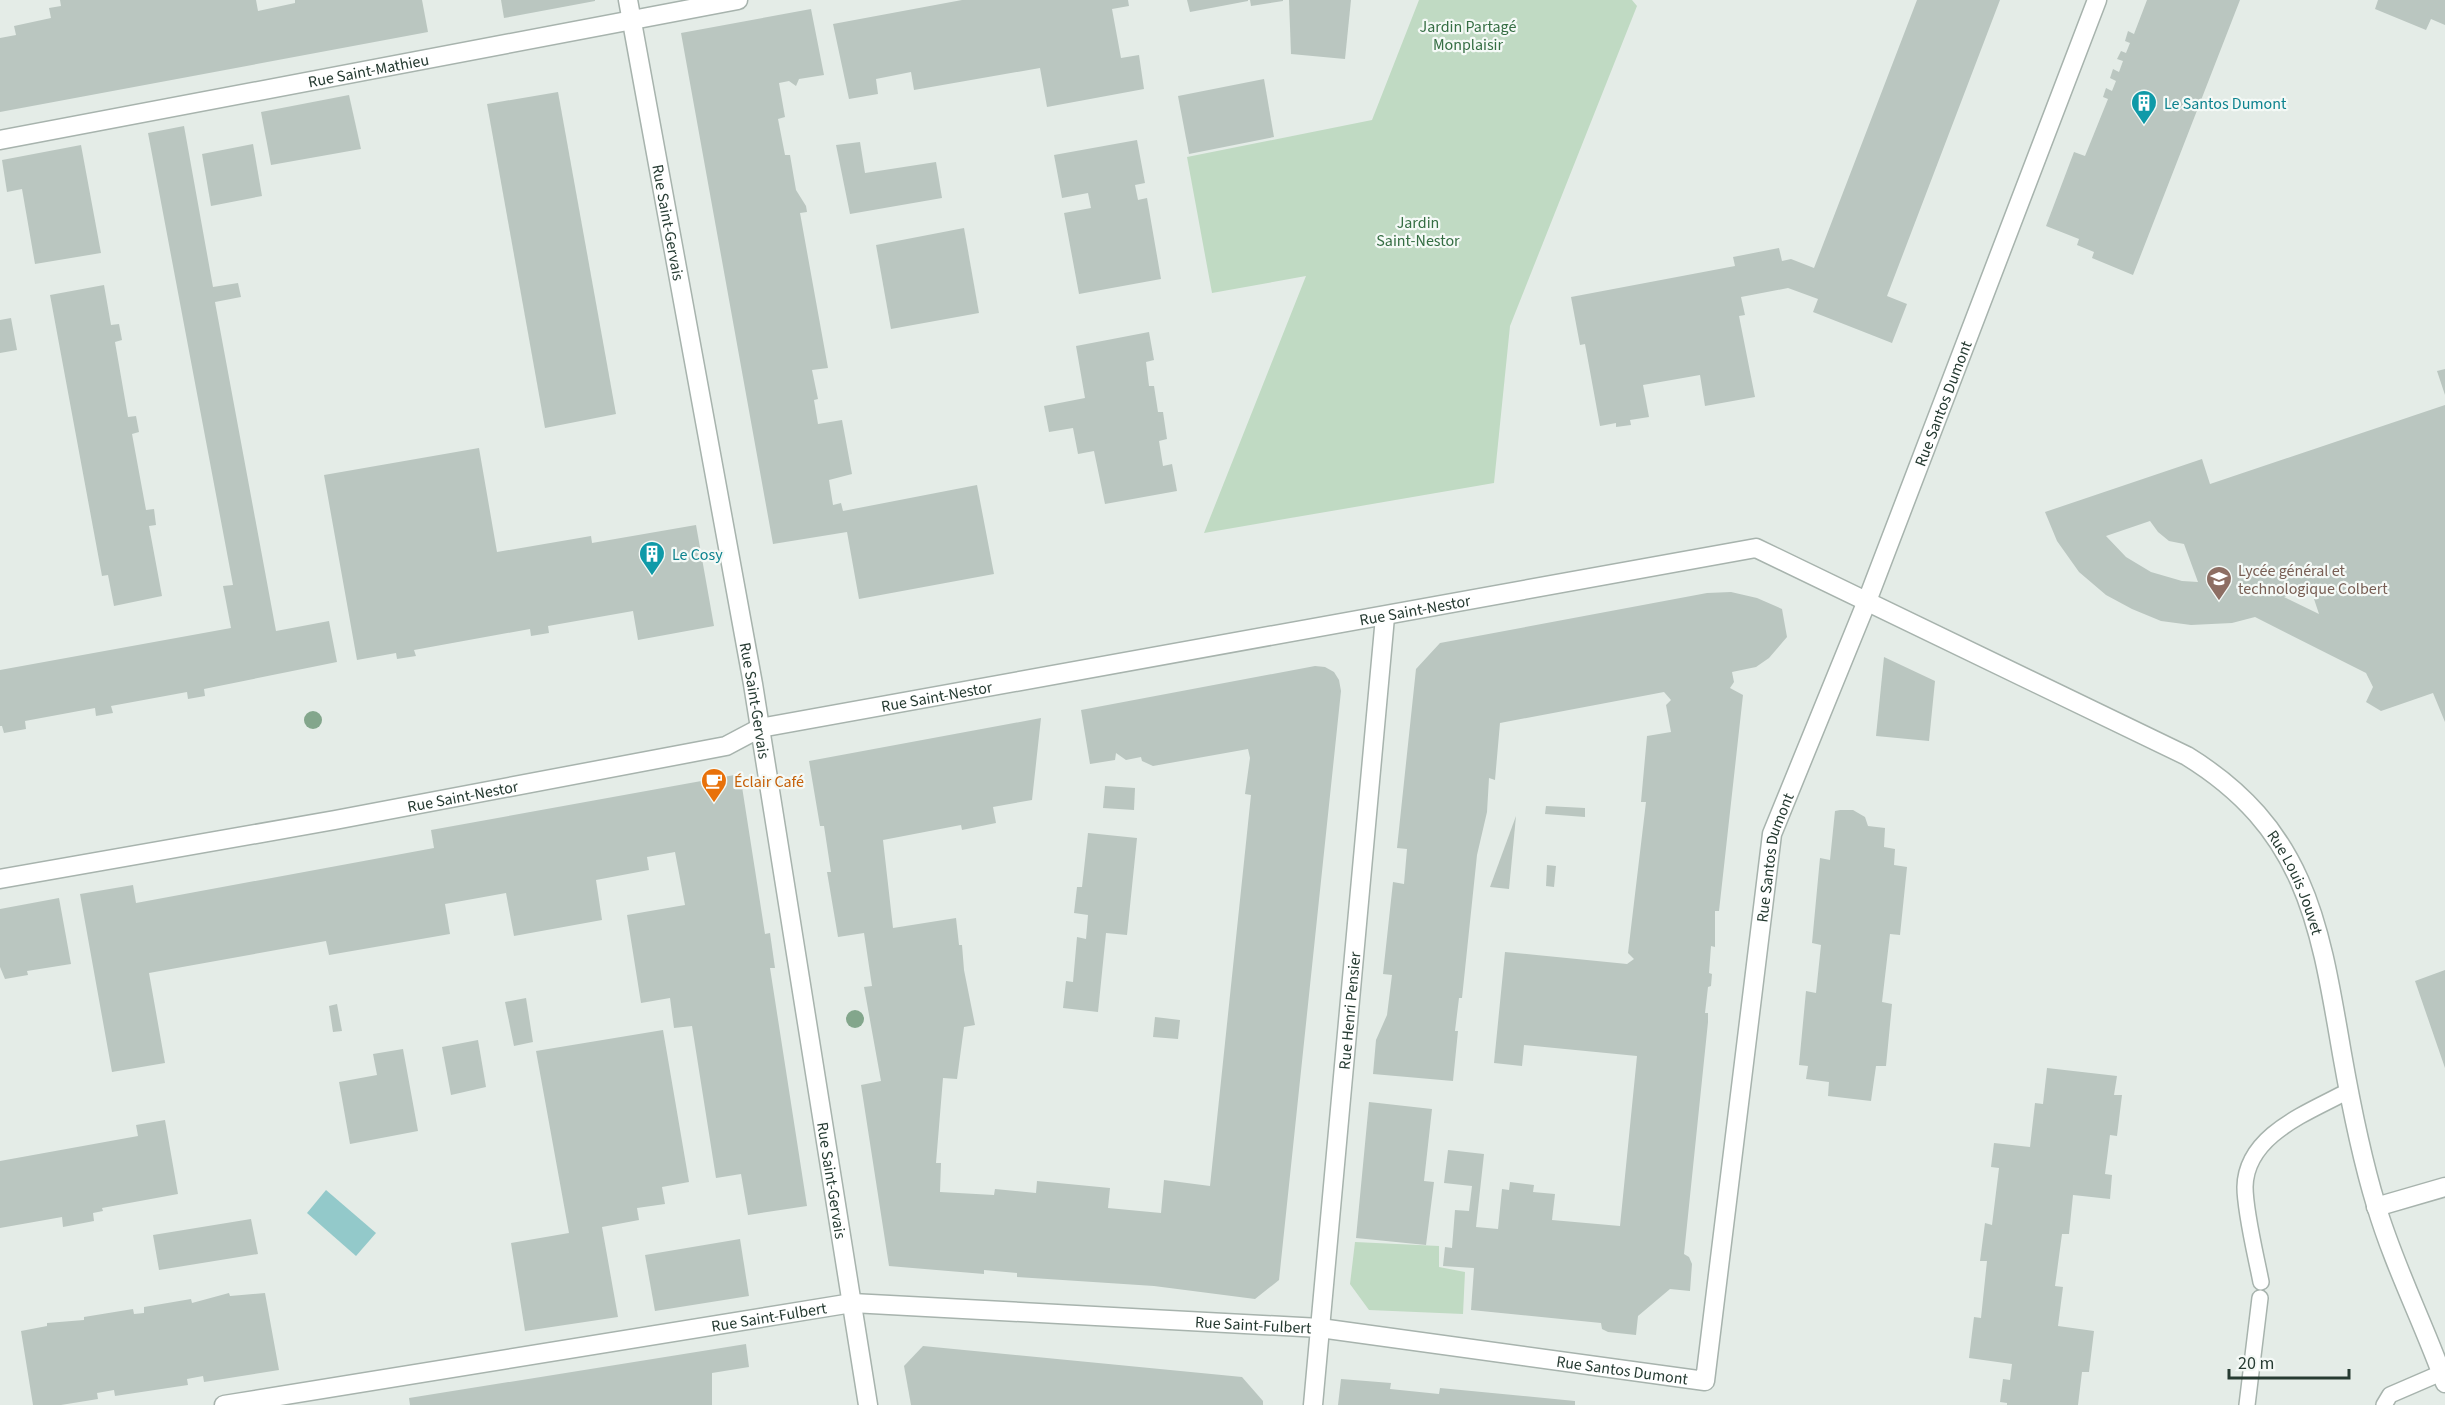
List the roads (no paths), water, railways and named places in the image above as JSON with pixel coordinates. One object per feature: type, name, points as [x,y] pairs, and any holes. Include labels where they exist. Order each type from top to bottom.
[{"type":"street","name":"Rue Saint-Gervais","points":[[628,0],[760,728],[868,1405]]},
{"type":"street","name":"Rue Saint-Mathieu","points":[[0,140],[738,0]]},
{"type":"street","name":"Rue Santos Dumont","points":[[1320,1328],[1705,1381],[1772,834],[1867,601],[2097,0]]},
{"type":"street","name":"Rue Saint-Nestor","points":[[0,879],[335,820],[726,746],[760,728],[1385,617],[1756,548],[1867,601]]},
{"type":"street","name":"Rue Louis Jouvet","points":[[1867,601],[2187,756],[2246,801],[2289,857],[2312,909],[2330,981],[2348,1091],[2376,1207],[2443,1378]]},
{"type":"street","name":"Rue Henri Pensier","points":[[1313,1405],[1385,617]]},
{"type":"street","points":[[2376,1207],[2445,1187]]},
{"type":"street","name":"Rue Saint-Fulbert","points":[[224,1405],[852,1303],[1320,1328]]},
{"type":"lane","points":[[2261,1282],[2245,1186],[2250,1161],[2262,1144],[2290,1123],[2348,1091]]},
{"type":"lane","points":[[2247,1405],[2260,1298]]},
{"type":"lane","points":[[2384,1405],[2390,1395],[2443,1378]]},
{"type":"water","points":[[326,1190],[376,1233],[356,1256],[307,1213]]},
{"type":"place","name":"Le Santos Dumont","points":[[2144,126]]},
{"type":"place","name":"Le Cosy","points":[[652,577]]},
{"type":"place","name":"Lycée général et technologique Colbert","points":[[2219,602]]},
{"type":"place","name":"Éclair Café","points":[[714,804]]},
{"type":"park label","name":"Jardin Partagé Monplaisir","points":[[1468,35]]},
{"type":"park label","name":"Jardin Saint-Nestor","points":[[1418,231]]}]
